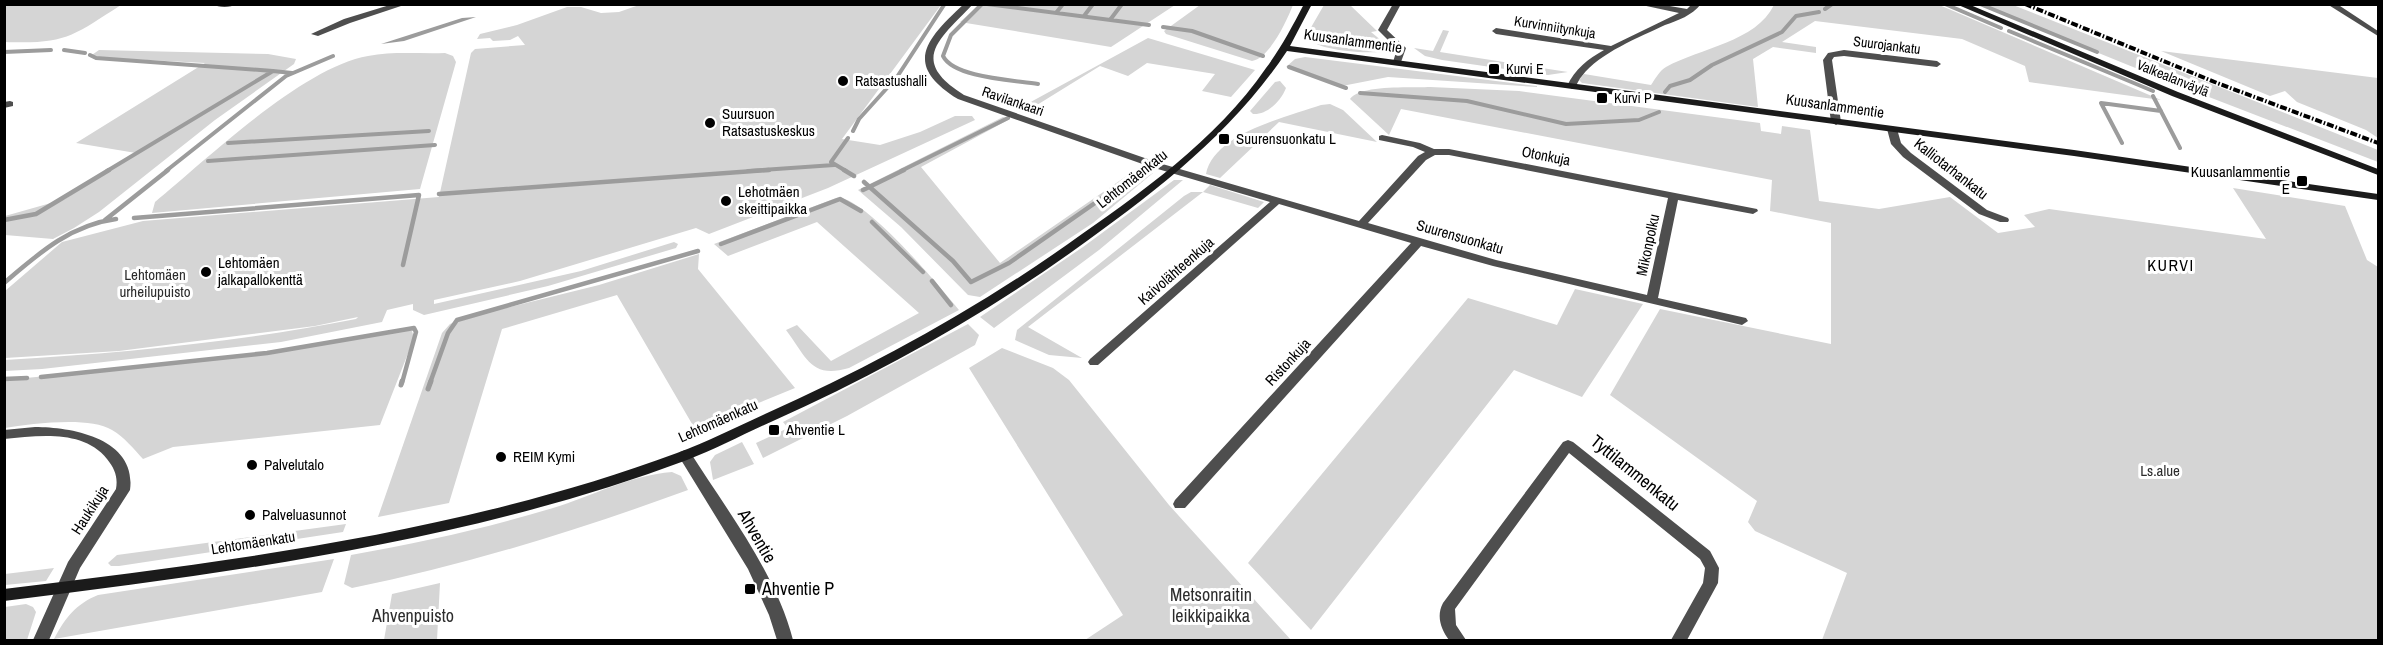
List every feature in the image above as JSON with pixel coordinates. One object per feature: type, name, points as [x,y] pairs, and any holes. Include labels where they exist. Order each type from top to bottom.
[{"type":"street","points":[[217,4],[232,4]]},
{"type":"street","points":[[315,34],[347,21],[403,4]]},
{"type":"street","name":"Ravilankaari","points":[[969,4],[944,31],[928,56],[927,64],[936,82],[960,97],[1174,170]]},
{"type":"street","name":"Lehtomäenkatu","points":[[4,595],[285,556],[412,533],[549,498],[685,455],[861,375],[988,305],[1036,273],[1174,170],[1238,109],[1287,48],[1308,4]]},
{"type":"street","points":[[1397,4],[1382,30],[1402,48],[1397,62]]},
{"type":"street","points":[[1641,4],[1689,12]]},
{"type":"street","points":[[1572,86],[1575,77],[1610,48],[1689,12],[1697,4]]},
{"type":"street","name":"Valkealanväylä","points":[[1960,4],[2175,94],[2379,171]]},
{"type":"street","points":[[2331,4],[2379,34]]},
{"type":"street","name":"Kurvinniitynkuja","points":[[1496,31],[1610,48]]},
{"type":"street","name":"Kuusanlammentie","points":[[1287,48],[2379,197]]},
{"type":"street","name":"Suurojankatu","points":[[1836,122],[1827,60],[1831,54],[1844,53],[1937,64]]},
{"type":"street","name":"Kalliotarhankatu","points":[[1892,129],[1896,144],[1907,155],[1983,212],[2004,220]]},
{"type":"street","name":"Otonkuja","points":[[1382,138],[1416,145],[1433,152],[1449,152],[1753,211]]},
{"type":"street","points":[[1362,224],[1422,158],[1433,152]]},
{"type":"street","name":"Suurensuonkatu","points":[[1174,170],[1493,263],[1742,321]]},
{"type":"street","name":"Mikonpolku","points":[[1652,300],[1674,195]]},
{"type":"street","name":"Kaivolähteenkuja","points":[[1094,362],[1277,201]]},
{"type":"street","name":"Ristonkuja","points":[[1180,504],[1419,241]]},
{"type":"street","name":"Haukikuja","points":[[4,435],[66,432],[89,438],[111,453],[122,469],[125,480],[123,490],[73,566],[41,640]]},
{"type":"street","name":"Tyttilammenkatu","points":[[1458,640],[1452,634],[1446,618],[1448,607],[1568,445],[1705,555],[1712,568],[1710,583],[1679,640]]},
{"type":"street","name":"Ahventie","points":[[685,455],[754,568],[781,624],[785,640]]},
{"type":"green space","name":"Lehtomäen urheilupuisto","points":[[642,4],[941,5],[842,139],[880,145],[920,132],[955,116],[972,116],[975,120],[828,188],[709,234],[696,228],[520,281],[434,300],[434,304],[581,271],[674,242],[678,244],[676,248],[548,286],[424,315],[413,310],[413,304],[387,310],[382,322],[281,342],[42,369],[5,371],[5,360],[93,354],[181,346],[269,334],[356,319],[358,317],[315,326],[119,351],[5,358],[5,291],[62,242],[143,221],[439,197],[471,53],[475,49],[525,45],[518,36],[510,40],[493,41],[490,38],[477,39],[480,34],[517,25],[567,7],[581,7],[601,13],[619,12]]},
{"type":"green space","points":[[980,4],[1175,5],[1111,47],[960,22]]},
{"type":"green space","points":[[1937,4],[2161,100],[2029,82],[2025,66],[1962,39],[1815,21],[1782,42],[1816,47],[1816,53],[1773,47],[1753,59],[1758,107],[1582,83],[1579,80],[1584,74],[1651,85],[1666,67],[1726,43],[1754,28],[1766,18],[1774,5]]},
{"type":"green space","points":[[4,5],[121,5],[90,25],[55,40],[5,42]]},
{"type":"green space","points":[[1200,5],[1293,5],[1271,46],[1259,58],[1252,61],[1166,34],[1164,31]]},
{"type":"green space","points":[[1324,5],[1350,5],[1377,31],[1371,32],[1394,51],[1347,51],[1312,42],[1306,36]]},
{"type":"green space","points":[[1980,5],[2013,5],[2378,150],[2378,162],[2170,82]]},
{"type":"green space","points":[[1443,30],[1449,31],[1440,52],[1568,72],[1548,75],[1442,60],[1425,56],[1414,48],[1433,51]]},
{"type":"green space","points":[[1148,38],[1255,70],[1231,97],[1202,91],[1215,74],[1147,63],[1128,76],[1100,66],[1024,113],[1016,110]]},
{"type":"green space","points":[[99,50],[268,54],[296,59],[294,64],[215,120],[99,212],[74,228],[53,239],[5,235],[5,216],[65,199],[136,153],[76,143],[205,63],[89,57]]},
{"type":"green space","points":[[2161,51],[2378,78],[2378,138],[2366,130],[2297,102],[2285,91],[2270,96]]},
{"type":"green space","points":[[445,53],[453,56],[456,62],[420,189],[152,213],[155,202],[228,140],[315,77],[342,64],[377,54]]},
{"type":"green space","points":[[1305,57],[1537,87],[1388,77],[1342,86],[1286,67],[1295,59]]},
{"type":"green space","points":[[1280,81],[1286,88],[1281,98],[1268,110],[1253,114],[1250,111],[1275,82]]},
{"type":"green space","name":"Ls.alue","points":[[1430,87],[1519,91],[1760,123],[1761,131],[1781,134],[1782,126],[1810,130],[1819,201],[1879,209],[1950,197],[1998,233],[2035,227],[2024,215],[2049,209],[2266,239],[2233,188],[2345,206],[2367,260],[2378,267],[2378,640],[1822,640],[1847,573],[1755,531],[1748,522],[1757,501],[1610,395],[1660,309],[1831,344],[1831,223],[1770,211],[1772,180],[1401,109],[1389,135],[1350,99],[1356,94],[1375,89]]},
{"type":"green space","points":[[1330,104],[1343,110],[1377,142],[1279,122],[1220,178],[1206,174],[1212,160],[1237,137],[1272,121]]},
{"type":"green space","points":[[1003,117],[1010,119],[921,167],[1000,263],[1141,166],[1153,173],[1093,223],[980,297],[968,295],[901,227],[858,190]]},
{"type":"green space","points":[[1174,180],[1183,180],[1099,250],[994,328],[980,317],[1083,247]]},
{"type":"green space","points":[[1210,185],[1264,202],[1258,208],[1203,192]]},
{"type":"green space","points":[[1191,192],[1203,192],[1028,327],[1082,358],[1049,355],[1015,340],[1017,330],[1184,196]]},
{"type":"green space","points":[[836,198],[848,200],[882,225],[959,310],[849,368],[826,371],[811,364],[786,330],[797,325],[831,361],[919,313],[817,222],[728,256],[714,244]]},
{"type":"green space","points":[[699,254],[698,269],[795,388],[695,429],[617,295],[502,329],[449,503],[378,517],[442,333],[450,324],[465,318],[599,285]]},
{"type":"green space","points":[[1575,289],[1643,304],[1582,397],[1514,370],[1311,630],[1248,563],[1468,298],[1557,325]]},
{"type":"green space","points":[[968,324],[979,335],[975,345],[847,416],[763,458],[756,443],[788,428],[783,422]]},
{"type":"green space","points":[[398,330],[412,331],[414,338],[380,425],[173,447],[143,459],[129,443],[112,430],[89,423],[60,422],[5,428],[5,380],[264,355]]},
{"type":"green space","name":"Metsonraitin leikkipaikka","points":[[1002,348],[1053,368],[1069,380],[1169,505],[1291,640],[1085,640],[1123,615],[969,368]]},
{"type":"green space","points":[[742,442],[754,464],[713,480],[710,462],[715,455]]},
{"type":"green space","points":[[672,472],[681,476],[688,490],[564,533],[437,569],[352,588],[344,584],[351,555],[503,522],[553,508],[642,477]]},
{"type":"green space","points":[[346,524],[343,532],[119,566],[111,566],[108,563],[117,555]]},
{"type":"green space","points":[[334,559],[322,592],[54,639],[72,612],[98,595]]},
{"type":"green space","points":[[54,568],[46,581],[5,585],[5,574]]},
{"type":"green space","name":"Ahvenpuisto","points":[[440,583],[437,640],[384,640],[392,594]]},
{"type":"green space","points":[[26,604],[33,607],[36,612],[27,640],[5,640],[5,607]]},
{"type":"shaded area","points":[[476,17],[404,41],[381,44],[462,18]]},
{"type":"waterway","points":[[982,4],[951,35],[943,56],[959,69],[972,73],[1038,84]]},
{"type":"waterway","points":[[987,4],[1056,13]]},
{"type":"waterway","points":[[1056,13],[1063,4]]},
{"type":"waterway","points":[[1084,16],[1093,4]]},
{"type":"waterway","points":[[1110,20],[1122,4]]},
{"type":"waterway","points":[[1825,9],[1832,4]]},
{"type":"waterway","points":[[1945,4],[2001,28]]},
{"type":"waterway","points":[[1980,4],[2097,52]]},
{"type":"waterway","points":[[853,131],[859,119],[897,77],[944,5]]},
{"type":"waterway","points":[[1665,92],[1670,86],[1690,80],[1712,65],[1782,32],[1796,16],[1819,12]]},
{"type":"waterway","points":[[1056,13],[1110,20]]},
{"type":"waterway","points":[[1110,20],[1149,25]]},
{"type":"waterway","points":[[1163,27],[1192,31],[1263,56]]},
{"type":"waterway","points":[[2009,31],[2153,91]]},
{"type":"waterway","points":[[4,52],[51,50]]},
{"type":"waterway","points":[[64,50],[85,53]]},
{"type":"waterway","points":[[90,55],[96,58],[273,71]]},
{"type":"waterway","points":[[166,171],[286,76],[333,56]]},
{"type":"waterway","points":[[1289,67],[1346,88]]},
{"type":"waterway","points":[[107,171],[273,71]]},
{"type":"waterway","points":[[273,71],[292,73]]},
{"type":"waterway","points":[[1360,93],[1467,101],[1566,124],[1639,120],[1659,112]]},
{"type":"waterway","points":[[2153,96],[2161,111]]},
{"type":"waterway","points":[[2122,143],[2101,103],[2161,111]]},
{"type":"waterway","points":[[2161,111],[2180,148]]},
{"type":"waterway","points":[[901,171],[1008,118]]},
{"type":"waterway","points":[[228,143],[429,131]]},
{"type":"waterway","points":[[846,171],[831,162],[848,138]]},
{"type":"waterway","points":[[208,161],[435,145]]},
{"type":"waterway","points":[[748,171],[834,165]]},
{"type":"waterway","points":[[4,220],[36,214],[109,170]]},
{"type":"waterway","points":[[105,220],[168,170]]},
{"type":"waterway","points":[[439,194],[769,170]]},
{"type":"waterway","points":[[844,170],[854,176]]},
{"type":"waterway","points":[[869,187],[904,170]]},
{"type":"waterway","points":[[864,182],[869,187]]},
{"type":"waterway","points":[[863,190],[869,187]]},
{"type":"waterway","points":[[869,187],[953,261],[971,282],[1009,263],[1115,189]]},
{"type":"waterway","points":[[134,218],[419,195],[403,265]]},
{"type":"waterway","points":[[721,244],[840,199],[861,211]]},
{"type":"waterway","points":[[4,283],[42,252],[69,234],[99,222],[116,219]]},
{"type":"waterway","points":[[872,222],[923,272]]},
{"type":"waterway","points":[[430,383],[448,333],[457,320],[698,251]]},
{"type":"waterway","points":[[932,281],[951,305]]},
{"type":"waterway","points":[[41,377],[267,353],[414,328],[416,332],[402,383]]},
{"type":"waterway","points":[[4,379],[27,378]]},
{"type":"waterway","points":[[401,385],[402,381]]},
{"type":"waterway","points":[[428,389],[431,381]]},
{"type":"railway","points":[[2025,4],[2217,83],[2378,143]]},
{"type":"place","name":"Kurvi E","points":[[1494,69]]},
{"type":"place","name":"Ratsastushalli","points":[[843,81]]},
{"type":"place","name":"Kurvi P","points":[[1602,98]]},
{"type":"place","name":"Suursuon Ratsastuskeskus","points":[[710,123]]},
{"type":"place","name":"Suurensuonkatu L","points":[[1224,139]]},
{"type":"place","name":"Kuusanlammentie E","points":[[2302,181]]},
{"type":"place","name":"Lehotmäen skeittipaikka","points":[[726,201]]},
{"type":"place","name":"Lehtomäen jalkapallokenttä","points":[[206,272]]},
{"type":"place","name":"Ahventie L","points":[[774,430]]},
{"type":"place","name":"REIM Kymi","points":[[501,457]]},
{"type":"place","name":"Palvelutalo","points":[[252,465]]},
{"type":"place","name":"Palveluasunnot","points":[[250,515]]},
{"type":"place","name":"Ahventie P","points":[[750,589]]},
{"type":"district","name":"KURVI","points":[[2171,265]]}]
